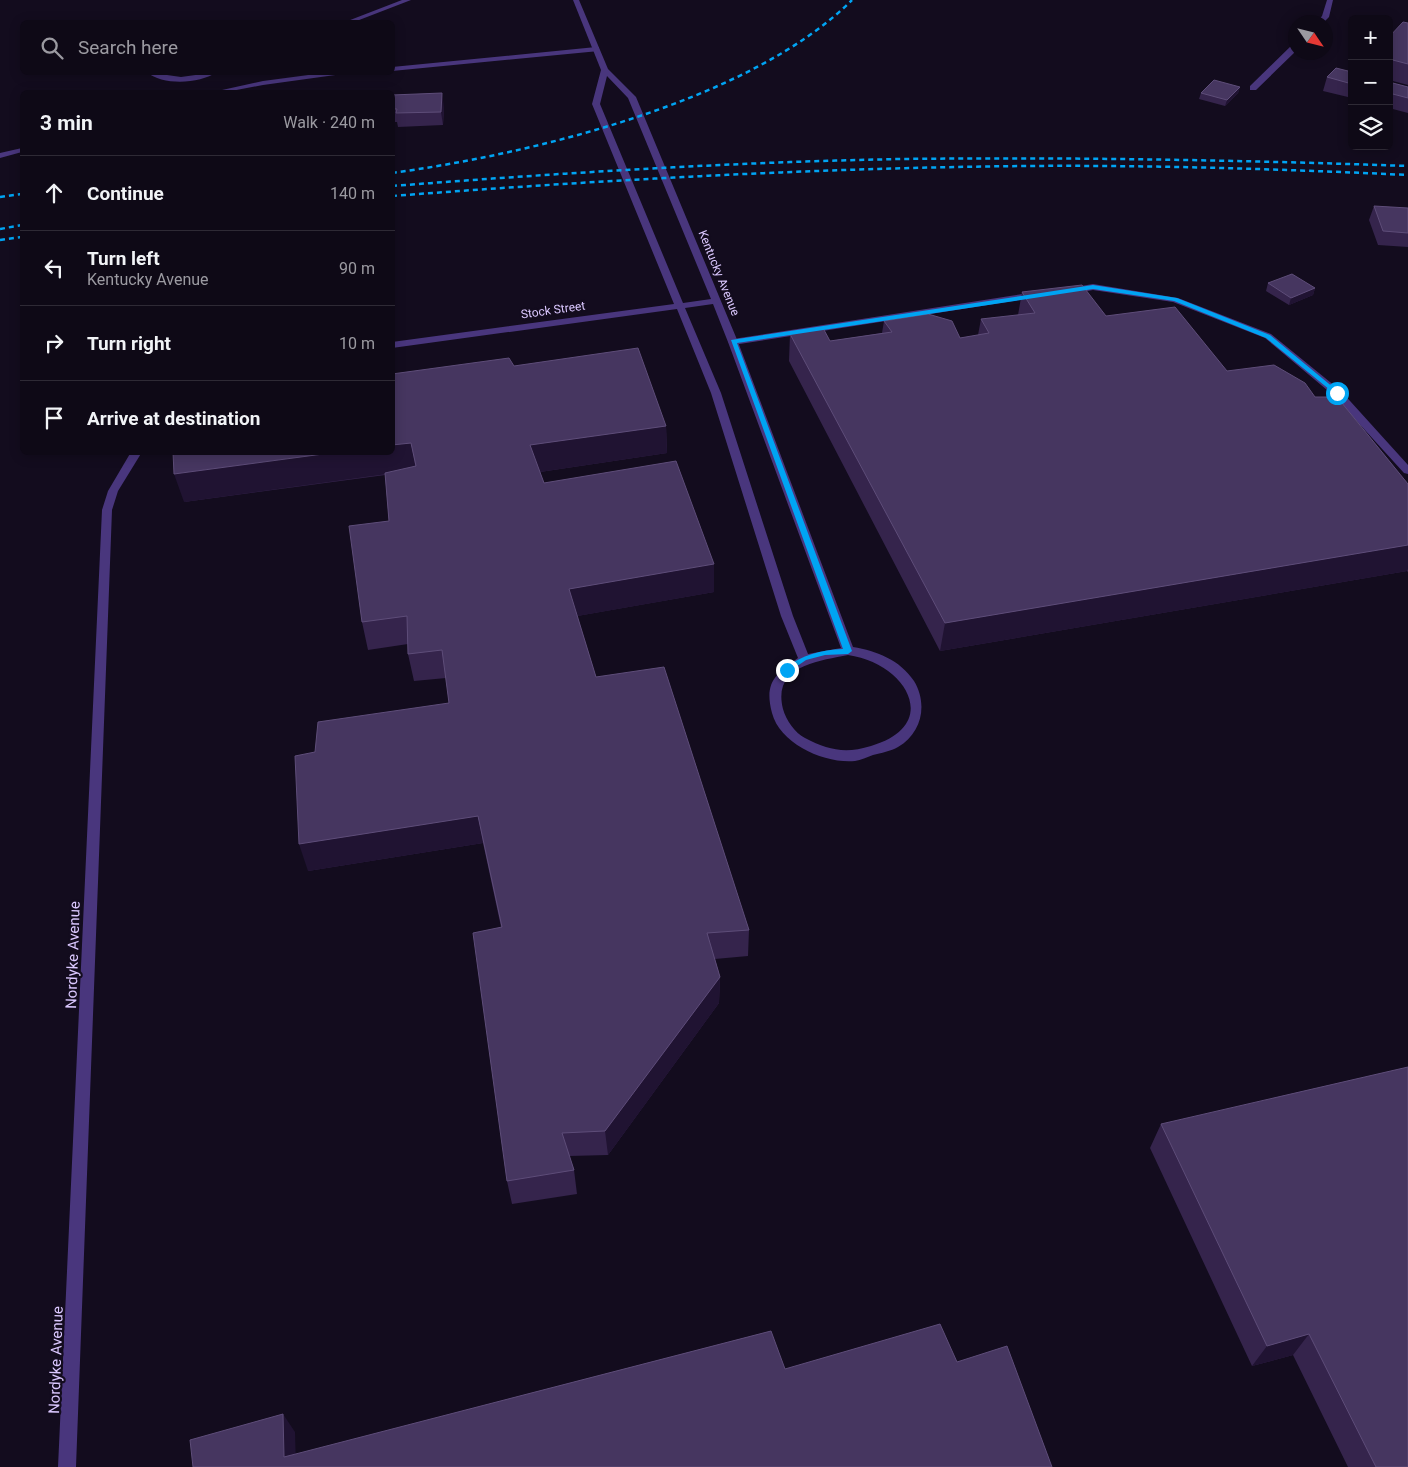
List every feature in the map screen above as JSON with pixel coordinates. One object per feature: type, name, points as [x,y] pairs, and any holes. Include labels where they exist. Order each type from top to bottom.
[{"type":"street","points":[[354,20],[408,0]]},
{"type":"street","name":"Kentucky Avenue","points":[[576,0],[605,70],[632,97],[733,342],[848,651]]},
{"type":"street","points":[[1326,15],[1330,0]]},
{"type":"street","points":[[395,69],[596,48]]},
{"type":"street","points":[[1253,88],[1288,54]]},
{"type":"street","points":[[605,70],[596,104],[716,393],[787,616],[804,658]]},
{"type":"street","points":[[156,75],[165,78],[180,79],[199,75]]},
{"type":"street","points":[[227,90],[263,83],[329,75]]},
{"type":"street","points":[[0,156],[20,151]]},
{"type":"street","points":[[1064,291],[1093,287],[1175,300],[1268,336],[1337,393],[1408,471]]},
{"type":"street","points":[[733,342],[1044,294]]},
{"type":"street","name":"Stock Street","points":[[395,345],[717,301]]},
{"type":"street","name":"Nordyke Avenue","points":[[67,1467],[107,510],[116,485],[135,455]]},
{"type":"street","points":[[848,651],[870,655],[890,665],[906,678],[915,694],[917,711],[910,728],[897,742],[878,752],[854,756],[830,754],[807,746],[789,734],[777,718],[773,701],[776,684],[787,670],[804,658],[824,652],[848,651]]},
{"type":"building","points":[[1403,22],[1408,23],[1408,64],[1393,60],[1393,33]]},
{"type":"building","points":[[1336,68],[1348,71],[1348,83],[1327,77]]},
{"type":"building","points":[[1214,80],[1240,87],[1227,100],[1201,93]]},
{"type":"building","points":[[1393,83],[1408,87],[1408,98],[1393,94]]},
{"type":"building","points":[[442,93],[441,112],[396,113],[395,95]]},
{"type":"building","points":[[1374,206],[1408,208],[1408,233],[1383,231]]},
{"type":"building","points":[[1292,274],[1315,288],[1291,298],[1268,283]]},
{"type":"building","points":[[1082,285],[1106,316],[1175,307],[1227,371],[1274,365],[1305,383],[1315,397],[1337,397],[1408,484],[1408,545],[945,623],[790,334],[823,328],[830,341],[892,332],[884,321],[928,314],[952,321],[960,338],[989,333],[981,319],[1035,313],[1022,292]]},
{"type":"building","points":[[638,348],[666,426],[530,445],[544,483],[676,461],[714,564],[569,589],[596,677],[664,667],[749,930],[707,933],[720,977],[605,1131],[562,1133],[574,1170],[507,1181],[473,933],[502,927],[478,816],[299,844],[295,756],[315,752],[318,722],[449,703],[442,650],[408,654],[407,616],[362,622],[349,526],[389,521],[385,473],[416,466],[411,443],[395,445],[395,374],[509,358],[514,366]]},
{"type":"building","points":[[173,455],[316,455],[174,474]]},
{"type":"building","points":[[1408,1067],[1408,1467],[1376,1467],[1309,1334],[1267,1346],[1161,1124]]},
{"type":"building","points":[[940,1324],[957,1362],[1007,1346],[1052,1467],[193,1467],[190,1440],[283,1414],[284,1457],[771,1331],[785,1369]]},
{"type":"railway","points":[[395,173],[508,152],[572,137],[636,117],[699,94],[757,67],[809,36],[852,0]]},
{"type":"railway","points":[[395,186],[647,169],[902,159],[1029,158],[1408,166]]},
{"type":"railway","points":[[395,196],[708,176],[946,167],[1169,167],[1408,175]]},
{"type":"railway","points":[[0,197],[20,194]]},
{"type":"railway","points":[[0,229],[20,225]]},
{"type":"railway","points":[[0,240],[20,237]]},
{"type":"route","points":[[787,670],[804,658],[824,652],[848,651],[733,342],[1093,287],[1175,300],[1268,336],[1337,393]]}]
